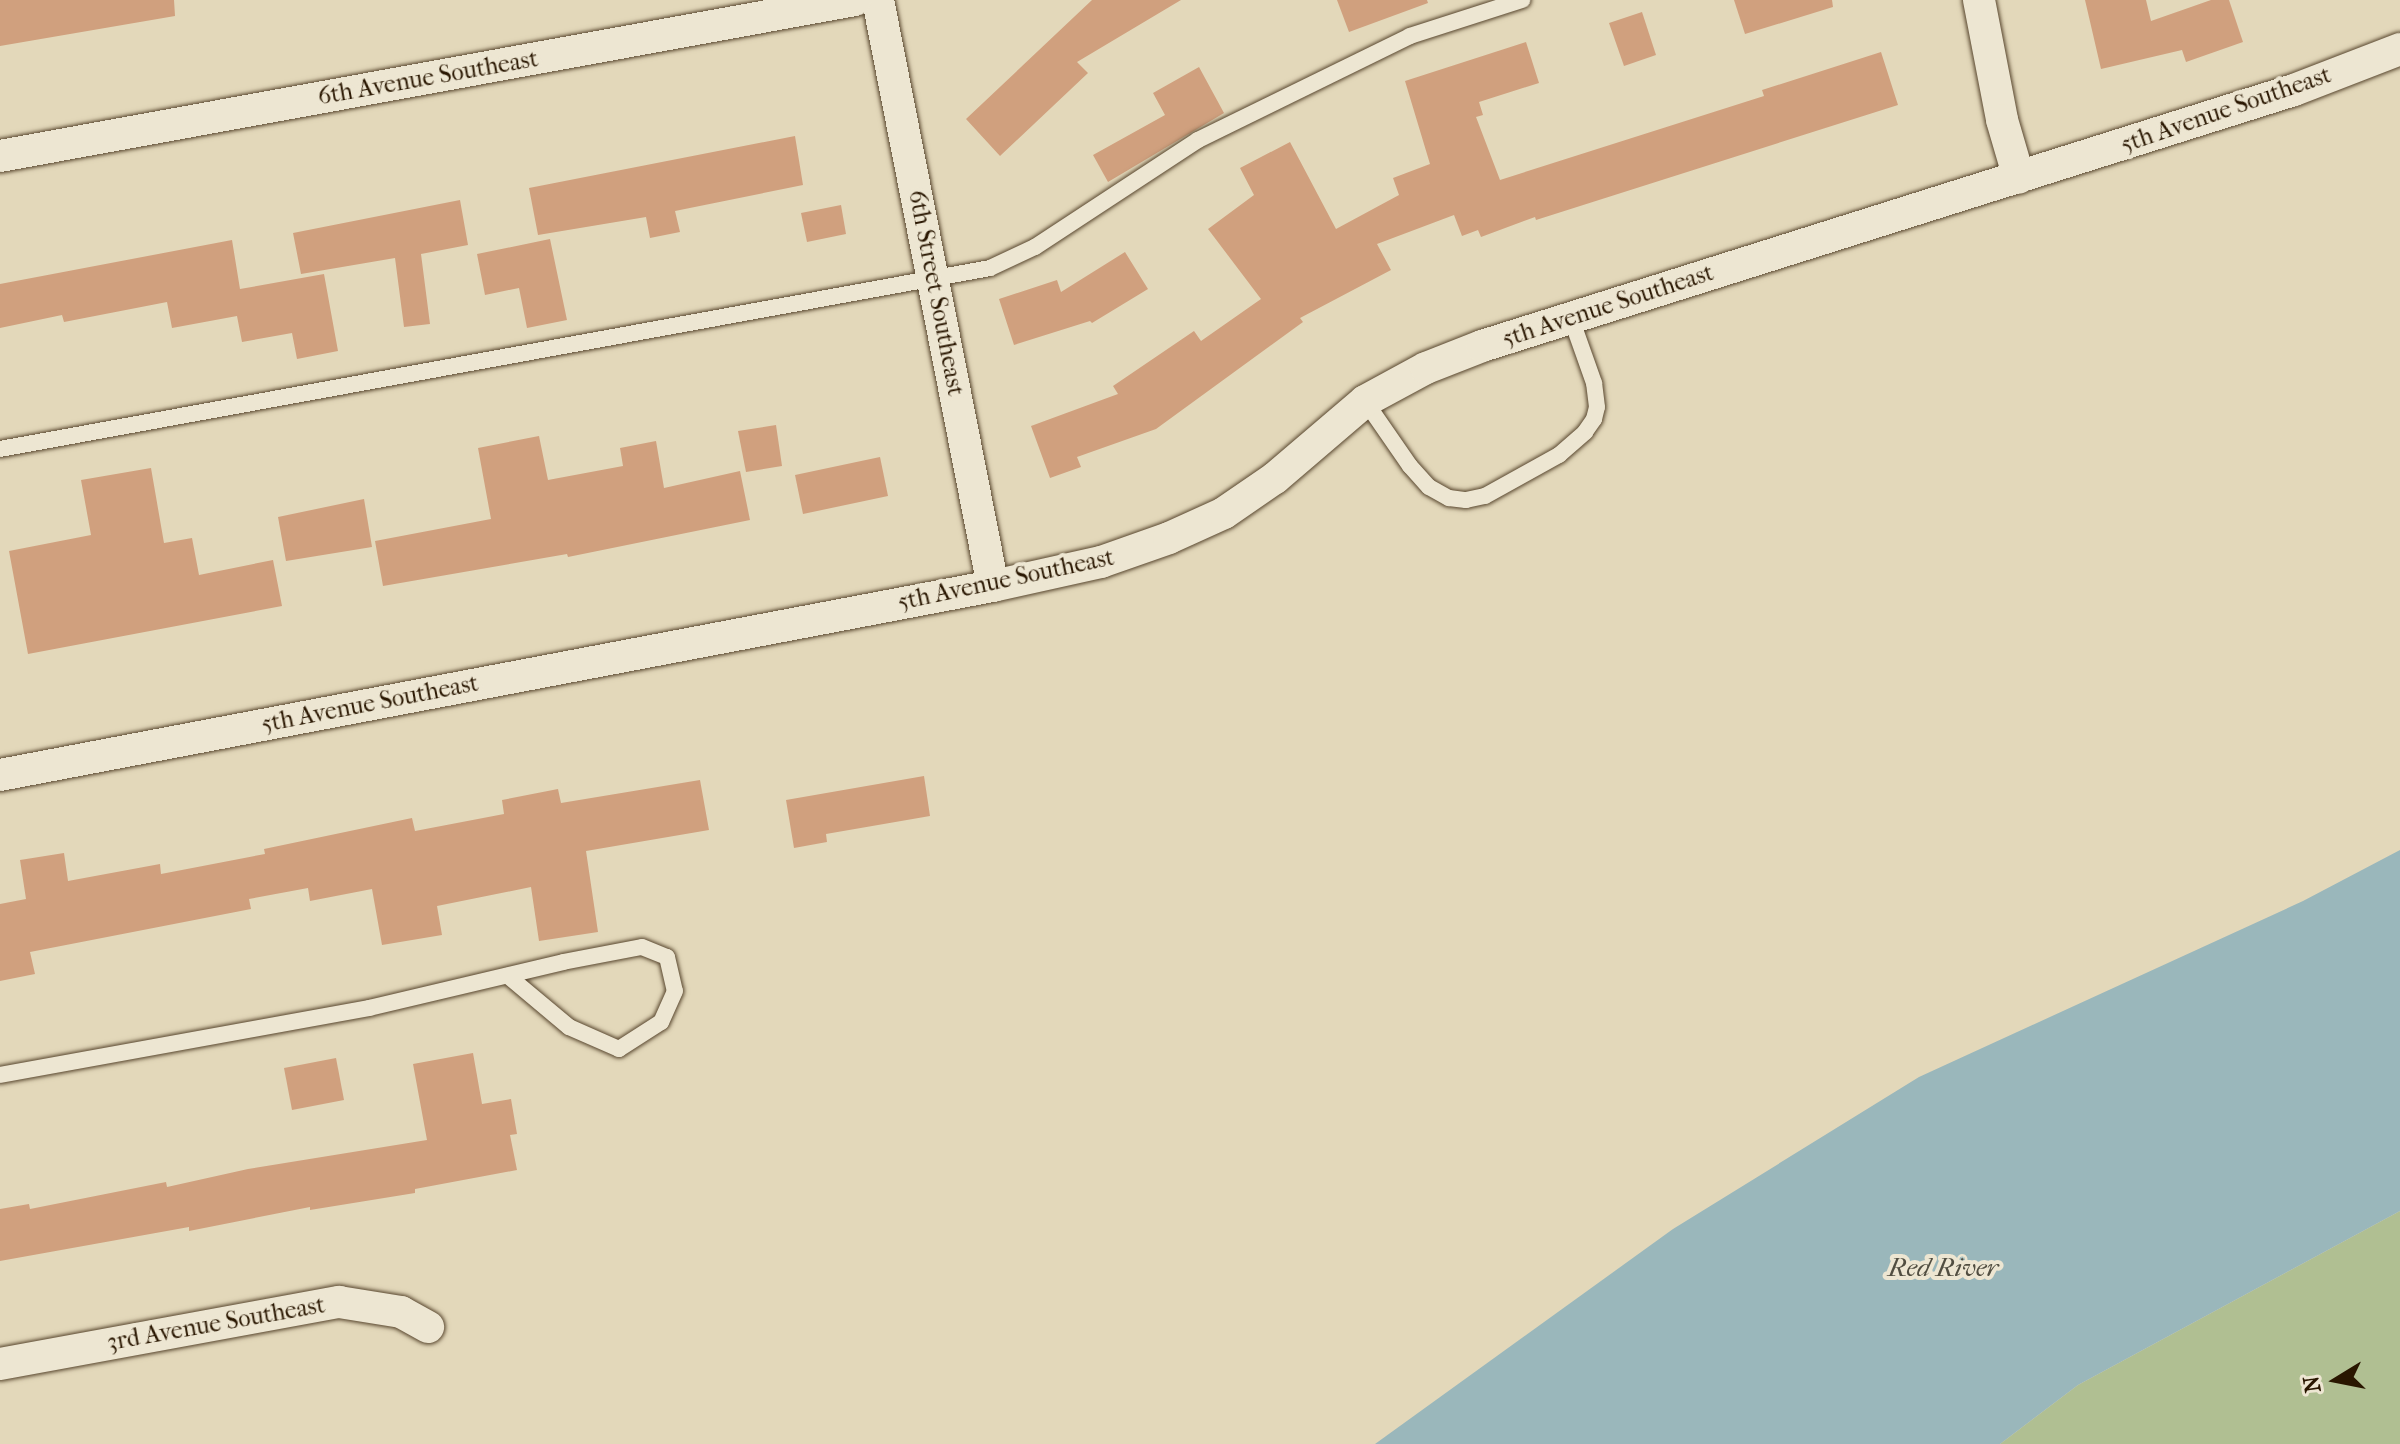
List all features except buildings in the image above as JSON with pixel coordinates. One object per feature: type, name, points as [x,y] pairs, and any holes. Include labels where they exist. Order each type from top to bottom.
[{"type":"street","name":"6th Avenue Southeast","points":[[0,156],[855,0]]},
{"type":"street","name":"6th Street Southeast","points":[[878,0],[993,586]]},
{"type":"street","points":[[1979,0],[2002,120],[2019,178]]},
{"type":"street","name":"5th Avenue Southeast","points":[[0,775],[993,586],[1101,562],[1169,538],[1224,513],[1275,478],[1365,401],[1426,368],[1571,318],[2294,90],[2400,49]]},
{"type":"street","name":"3rd Avenue Southeast","points":[[0,1364],[339,1302],[401,1312],[428,1327]]},
{"type":"lane","points":[[0,449],[990,268],[1035,247],[1198,140],[1410,36],[1522,0]]},
{"type":"lane","points":[[1365,401],[1410,466],[1429,487],[1449,498],[1466,500],[1485,496],[1559,455],[1585,432],[1594,419],[1597,407],[1594,383],[1571,318]]},
{"type":"lane","points":[[0,1075],[369,1008],[508,976],[642,947],[667,957],[675,991],[661,1022],[619,1049],[569,1027],[508,976]]},
{"type":"green space","points":[[2400,1211],[2400,1444],[2000,1444],[2078,1385]]},
{"type":"water","name":"Red River","points":[[2400,850],[2400,1211],[2078,1385],[2000,1444],[1375,1444],[1673,1229],[1919,1077],[2303,901]]}]
